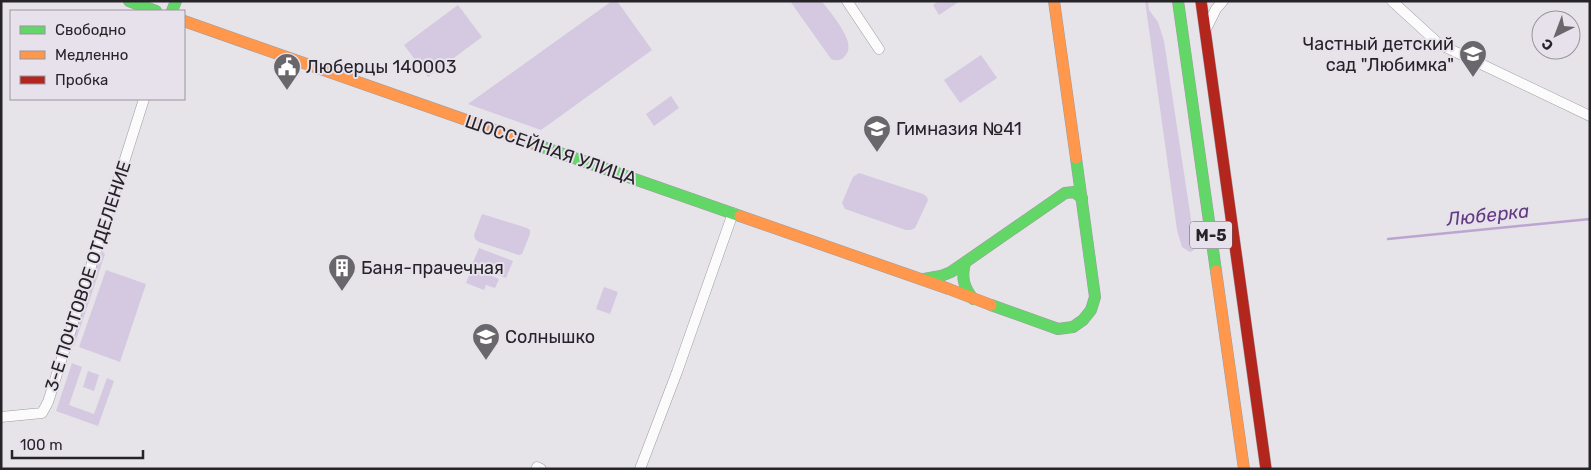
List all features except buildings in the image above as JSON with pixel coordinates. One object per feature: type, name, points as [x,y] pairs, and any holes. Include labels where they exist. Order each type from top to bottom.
[{"type":"main road","points":[[129,1],[153,10]]},
{"type":"main road","name":"ШОССЕЙНАЯ УЛИЦА","points":[[185,21],[1058,329],[1073,327],[1083,320],[1091,310],[1095,297],[1054,1]]},
{"type":"main road","name":"М-5","points":[[1178,1],[1244,469]]},
{"type":"main road","name":"М-5","points":[[1201,1],[1266,469]]},
{"type":"main road","points":[[1065,193],[1078,175]]},
{"type":"main road","points":[[1065,193],[1074,192],[1082,198]]},
{"type":"main road","name":"ШОССЕЙНАЯ УЛИЦА","points":[[919,279],[941,276],[951,272],[1065,193]]},
{"type":"main road","points":[[965,263],[961,275],[964,287],[973,299]]},
{"type":"street","points":[[847,1],[879,49]]},
{"type":"street","points":[[1207,41],[1207,28],[1216,9],[1223,1]]},
{"type":"street","points":[[1392,1],[1439,44],[1590,116]]},
{"type":"street","name":"3-Е ПОЧТОВОЕ ОТДЕЛЕНИЕ","points":[[1,417],[42,413],[48,402],[144,100]]},
{"type":"street","points":[[640,469],[677,372],[733,213]]},
{"type":"shaded area","points":[[612,1],[617,1],[652,50],[541,130],[468,104]]},
{"type":"shaded area","points":[[790,1],[821,1],[824,4],[838,22],[846,37],[848,51],[842,59],[831,59]]},
{"type":"shaded area","points":[[939,1],[960,1],[939,15],[933,5]]},
{"type":"shaded area","points":[[1145,1],[1148,1],[1149,10],[1158,22],[1164,41],[1195,246],[1194,250],[1190,252],[1182,247],[1177,230]]},
{"type":"shaded area","points":[[458,5],[482,37],[428,77],[404,45]]},
{"type":"shaded area","points":[[981,55],[997,78],[960,103],[944,80]]},
{"type":"shaded area","points":[[671,96],[679,108],[654,126],[646,114]]},
{"type":"shaded area","points":[[859,173],[927,197],[928,200],[915,228],[906,230],[845,209],[842,203],[853,177]]},
{"type":"shaded area","points":[[482,214],[530,230],[522,254],[519,255],[475,239],[474,235]]},
{"type":"shaded area","points":[[479,248],[513,261],[506,278],[472,265]]},
{"type":"shaded area","points":[[102,251],[105,254],[74,346],[70,344]]},
{"type":"shaded area","points":[[472,268],[499,279],[495,288],[486,285],[484,290],[466,283]]},
{"type":"shaded area","points":[[106,270],[146,284],[120,362],[79,347]]},
{"type":"shaded area","points":[[604,287],[618,292],[610,314],[596,309]]},
{"type":"shaded area","points":[[72,363],[82,367],[69,405],[94,414],[107,378],[114,381],[98,426],[56,411]]},
{"type":"shaded area","points":[[88,371],[99,375],[94,391],[83,387]]},
{"type":"waterway","name":"Люберка","points":[[1388,239],[1590,219]]},
{"type":"traffic: fast","points":[[129,1],[153,10]]},
{"type":"traffic: fast","points":[[172,10],[176,1]]},
{"type":"traffic: fast","points":[[1178,1],[1216,271]]},
{"type":"traffic: fast","points":[[540,146],[740,216]]},
{"type":"traffic: fast","points":[[991,305],[1058,329],[1073,327],[1083,320],[1091,310],[1095,297],[1076,158]]},
{"type":"traffic: fast","points":[[924,279],[951,272],[1065,193],[1074,192],[1082,198]]},
{"type":"traffic: fast","points":[[965,263],[964,282],[973,299]]},
{"type":"traffic: slow","points":[[1054,1],[1076,158]]},
{"type":"traffic: slow","points":[[185,21],[540,146]]},
{"type":"traffic: slow","points":[[740,216],[991,305]]},
{"type":"traffic: slow","points":[[1216,271],[1244,469]]},
{"type":"traffic: jam","points":[[1201,1],[1266,469]]},
{"type":"place","name":"Частный детский сад \"Любимка\"","points":[[1473,78]]},
{"type":"place","name":"Люберцы 140003","points":[[287,91]]},
{"type":"place","name":"Гимназия №41","points":[[877,153]]},
{"type":"place","name":"Баня-прачечная","points":[[342,292]]},
{"type":"place","name":"Солнышко","points":[[486,361]]}]
